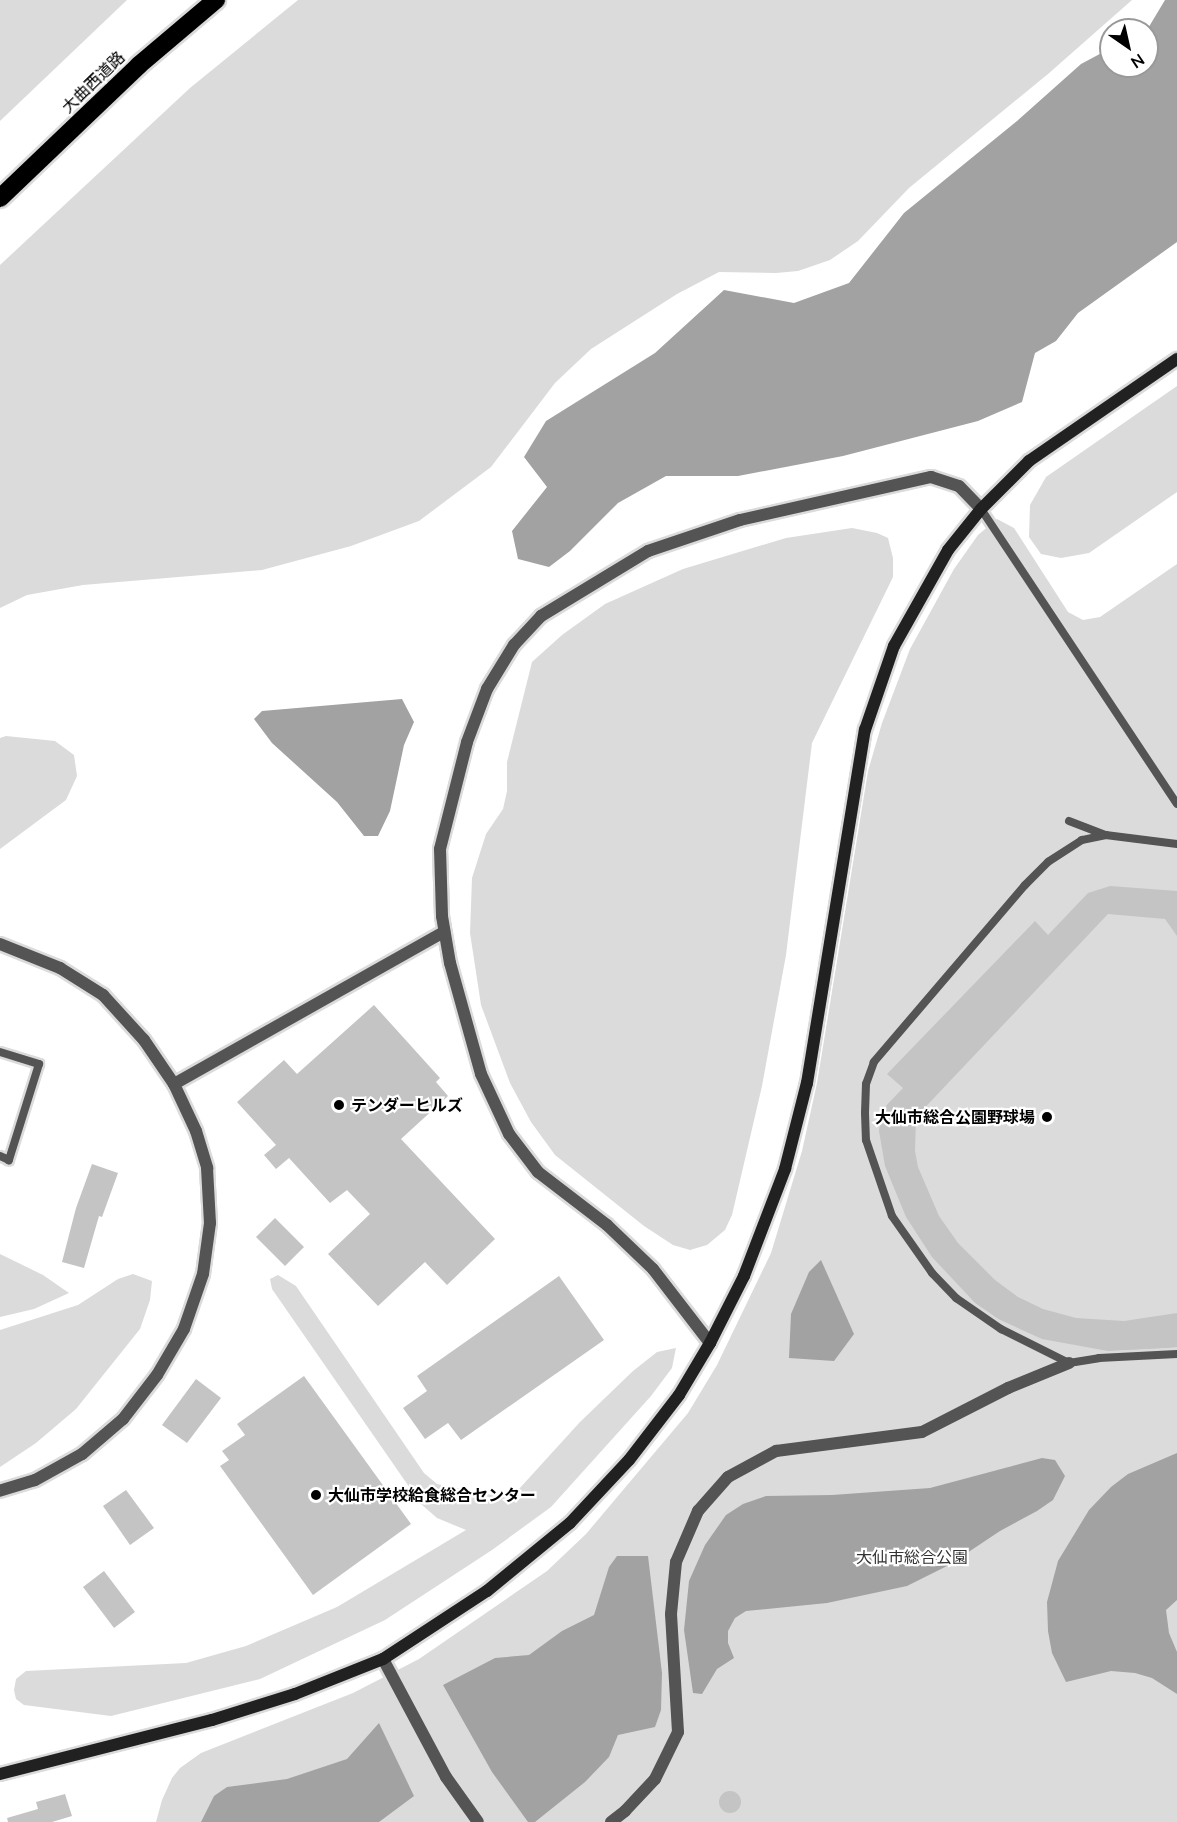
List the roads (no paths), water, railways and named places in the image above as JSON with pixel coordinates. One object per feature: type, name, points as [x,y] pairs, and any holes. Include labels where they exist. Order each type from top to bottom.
[{"type":"highway","name":"大曲西道路","points":[[0,198],[139,65],[216,0]]},
{"type":"street","points":[[0,1774],[212,1720],[295,1694],[383,1659],[487,1591],[570,1523],[629,1460],[679,1395],[710,1343],[744,1276],[785,1169],[807,1083],[865,730],[894,646],[948,550],[981,508],[1029,461],[1177,359]]},
{"type":"street","points":[[710,1343],[653,1269],[608,1225],[538,1172],[509,1134],[481,1074],[450,963],[444,932],[440,849],[467,742],[488,689],[514,645],[541,616],[599,578],[648,551],[740,520],[931,477],[959,486],[981,508]]},
{"type":"street","points":[[174,1084],[444,932]]},
{"type":"street","points":[[0,944],[60,968],[103,995],[144,1040],[174,1084],[196,1131],[207,1168],[210,1223],[203,1274],[184,1329],[157,1375],[123,1419],[82,1454],[35,1480],[0,1491]]},
{"type":"street","points":[[611,1822],[626,1811],[655,1779],[678,1732],[671,1614],[676,1562],[698,1511],[728,1477],[776,1451],[922,1432],[1008,1388],[1069,1363]]},
{"type":"street","points":[[383,1659],[446,1777],[478,1822]]},
{"type":"lane","points":[[981,508],[1177,804]]},
{"type":"lane","points":[[1069,820],[1106,835],[1177,844]]},
{"type":"lane","points":[[1106,835],[1082,840],[1048,862],[1024,885],[893,1037],[874,1062],[866,1084],[866,1140],[892,1216],[932,1273],[957,1298],[1018,1339],[1069,1363],[1099,1358],[1177,1354]]},
{"type":"lane","points":[[0,1052],[39,1064],[9,1160],[0,1156]]},
{"type":"place","name":"テンダーヒルズ","points":[[339,1105]]},
{"type":"place","name":"大仙市総合公園野球場","points":[[1047,1117]]},
{"type":"place","name":"大仙市学校給食総合センター","points":[[316,1495]]},
{"type":"park label","name":"大仙市総合公園","points":[[912,1557]]}]
